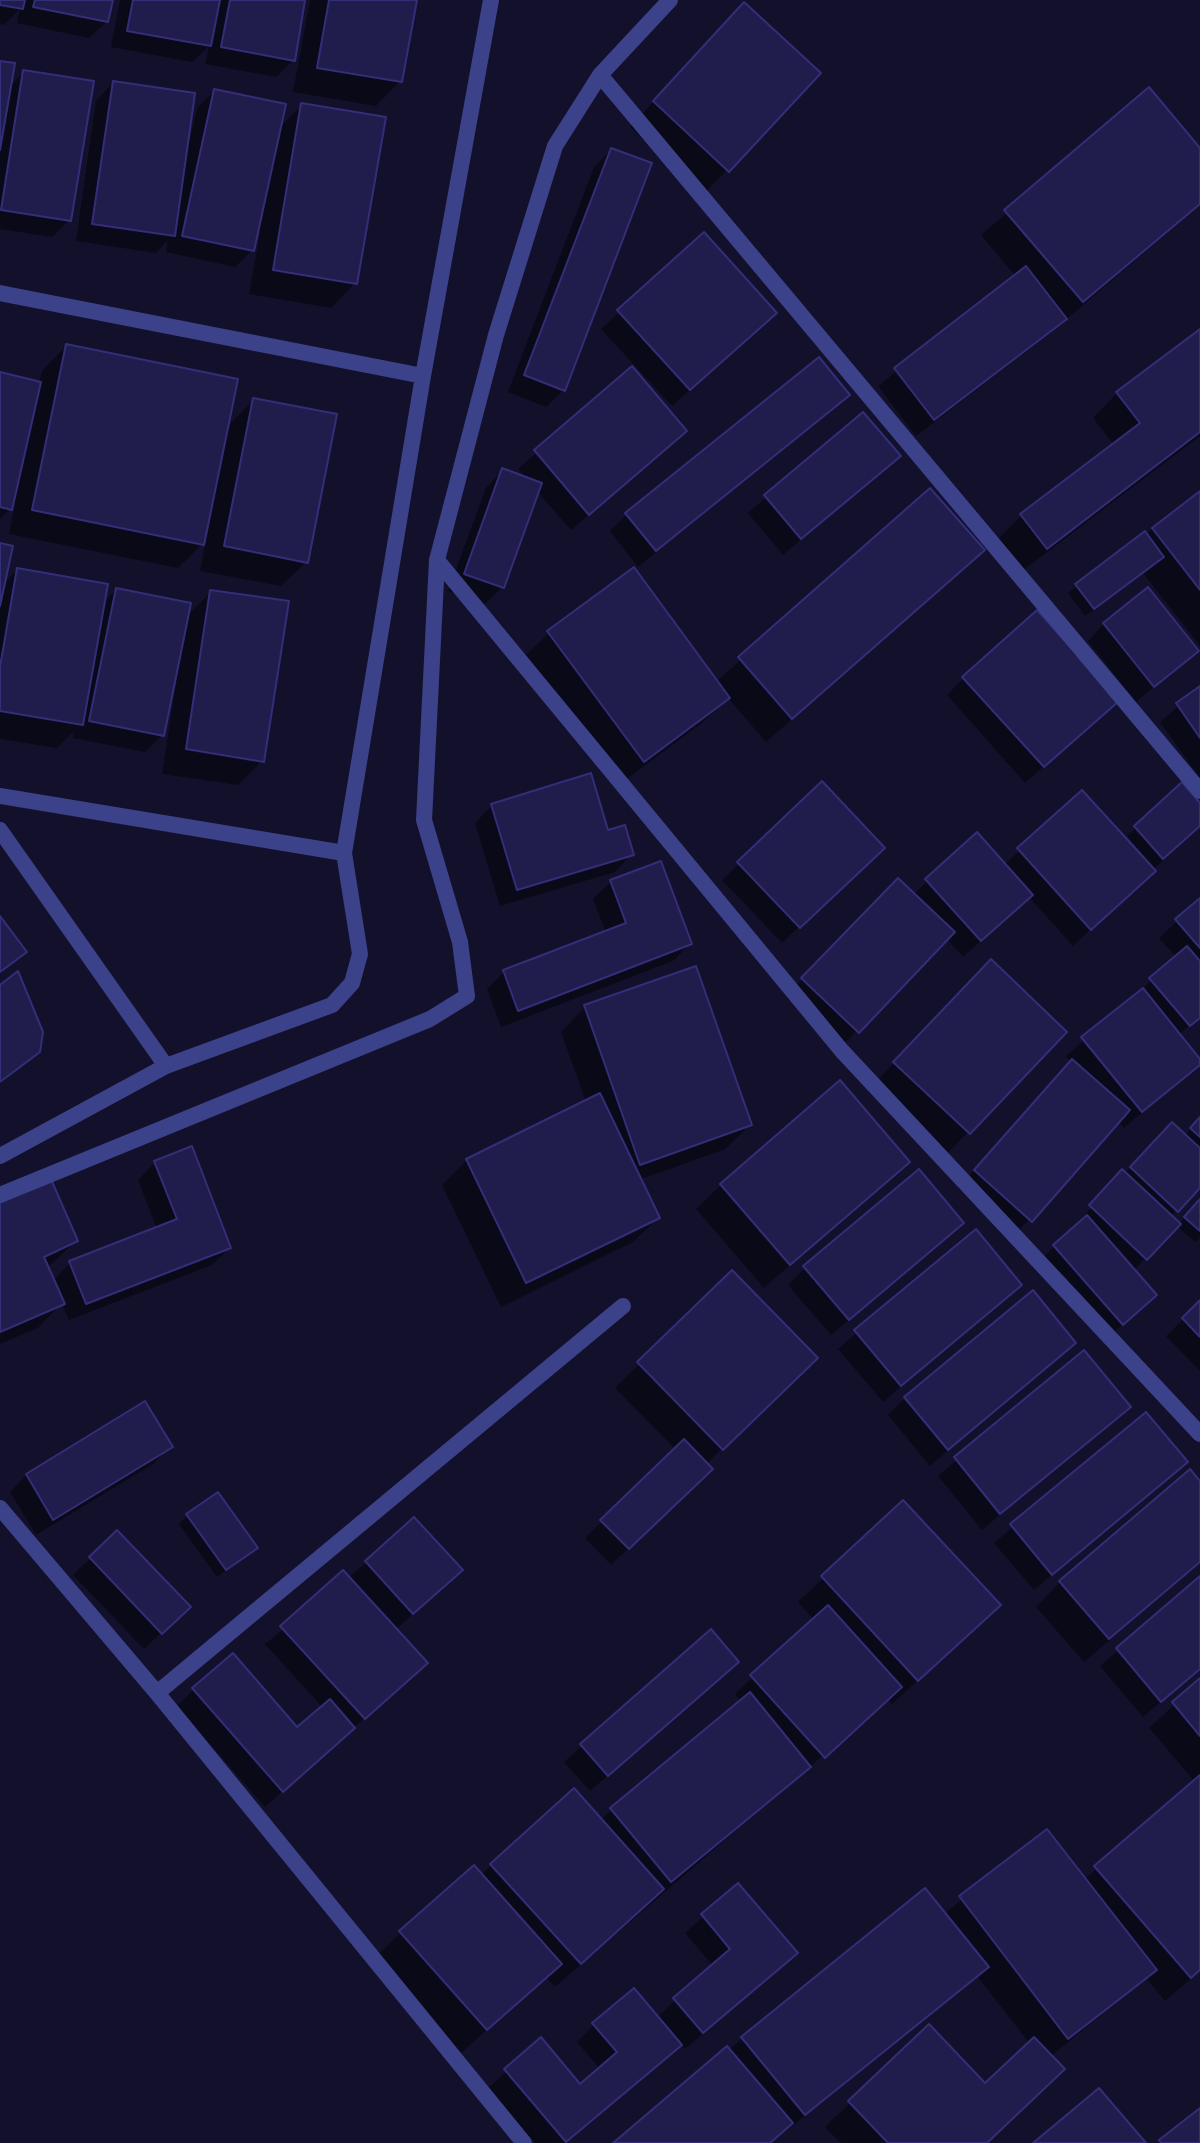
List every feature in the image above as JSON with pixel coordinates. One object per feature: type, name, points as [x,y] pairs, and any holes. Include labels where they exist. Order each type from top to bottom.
[{"type":"street","points":[[0,1156],[166,1066],[332,1005],[352,983],[360,954],[344,853],[423,376],[491,0]]},
{"type":"street","points":[[0,1195],[430,1019],[467,996],[460,942],[424,820],[437,560],[496,335],[555,146],[600,75],[670,0]]},
{"type":"street","points":[[600,75],[1200,791]]},
{"type":"street","points":[[0,293],[423,376]]},
{"type":"street","points":[[437,560],[842,1051],[1200,1434]]},
{"type":"street","points":[[0,796],[344,853]]},
{"type":"street","points":[[0,830],[166,1066]]},
{"type":"street","points":[[157,1693],[623,1306]]},
{"type":"street","points":[[0,1508],[157,1693],[524,2143]]},
{"type":"building","points":[[0,0],[25,0],[23,9],[0,5]]},
{"type":"building","points":[[35,0],[113,0],[108,22],[33,7]]},
{"type":"building","points":[[133,0],[220,0],[211,46],[127,31]]},
{"type":"building","points":[[230,0],[305,0],[295,61],[221,47]]},
{"type":"building","points":[[329,0],[417,0],[402,82],[317,68]]},
{"type":"building","points":[[744,2],[821,73],[729,172],[653,101]]},
{"type":"building","points":[[0,61],[15,63],[0,150]]},
{"type":"building","points":[[23,70],[94,81],[71,221],[1,210]]},
{"type":"building","points":[[113,81],[195,93],[175,236],[92,224]]},
{"type":"building","points":[[1149,87],[1200,148],[1200,204],[1083,302],[1004,210]]},
{"type":"building","points":[[214,89],[286,104],[254,251],[182,236]]},
{"type":"building","points":[[301,103],[386,117],[357,284],[273,270]]},
{"type":"building","points":[[611,148],[652,163],[565,391],[524,375]]},
{"type":"building","points":[[704,232],[777,313],[690,390],[617,310]]},
{"type":"building","points":[[1026,266],[1067,319],[934,420],[894,368]]},
{"type":"building","points":[[1200,329],[1200,432],[1047,549],[1020,514],[1140,423],[1116,392]]},
{"type":"building","points":[[66,344],[238,379],[204,545],[32,510]]},
{"type":"building","points":[[819,357],[850,395],[656,551],[625,513]]},
{"type":"building","points":[[632,366],[687,431],[589,515],[534,450]]},
{"type":"building","points":[[0,372],[41,382],[12,510],[0,507]]},
{"type":"building","points":[[253,398],[337,414],[308,563],[224,546]]},
{"type":"building","points":[[863,412],[901,456],[801,539],[764,495]]},
{"type":"building","points":[[502,468],[542,483],[504,588],[464,574]]},
{"type":"building","points":[[930,488],[985,550],[792,719],[738,657]]},
{"type":"building","points":[[1200,491],[1200,590],[1152,528]]},
{"type":"building","points":[[1145,531],[1164,557],[1094,609],[1075,584]]},
{"type":"building","points":[[0,543],[13,546],[0,606]]},
{"type":"building","points":[[634,567],[730,698],[644,762],[547,631]]},
{"type":"building","points":[[17,568],[108,584],[83,725],[0,711],[0,667]]},
{"type":"building","points":[[1148,587],[1199,651],[1154,687],[1103,623]]},
{"type":"building","points":[[116,588],[191,603],[164,736],[89,721]]},
{"type":"building","points":[[210,590],[289,601],[264,762],[186,749]]},
{"type":"building","points":[[1037,610],[1119,701],[1044,767],[962,677]]},
{"type":"building","points":[[1200,686],[1200,738],[1176,703]]},
{"type":"building","points":[[591,773],[608,830],[625,825],[634,855],[517,890],[491,804]]},
{"type":"building","points":[[822,781],[885,848],[800,928],[737,862]]},
{"type":"building","points":[[1182,782],[1200,803],[1200,826],[1163,859],[1134,826]]},
{"type":"building","points":[[1082,790],[1156,871],[1091,930],[1017,848]]},
{"type":"building","points":[[977,832],[1033,895],[981,941],[925,879]]},
{"type":"building","points":[[661,861],[692,944],[518,1011],[503,970],[626,923],[610,880]]},
{"type":"building","points":[[898,878],[955,932],[859,1033],[801,978]]},
{"type":"building","points":[[1200,898],[1200,948],[1175,919]]},
{"type":"building","points":[[0,916],[27,952],[0,972]]},
{"type":"building","points":[[1187,946],[1200,961],[1200,1018],[1190,1026],[1149,978]]},
{"type":"building","points":[[991,959],[1067,1032],[970,1134],[893,1062]]},
{"type":"building","points":[[696,966],[752,1125],[640,1165],[584,1005]]},
{"type":"building","points":[[18,971],[43,1032],[40,1052],[0,1082],[0,985]]},
{"type":"building","points":[[1143,988],[1200,1059],[1200,1065],[1142,1112],[1081,1037]]},
{"type":"building","points":[[1072,1059],[1130,1110],[1032,1222],[974,1170]]},
{"type":"building","points":[[840,1080],[910,1162],[790,1265],[720,1184]]},
{"type":"building","points":[[600,1093],[660,1218],[526,1283],[466,1159]]},
{"type":"building","points":[[1200,1117],[1200,1137],[1190,1128]]},
{"type":"building","points":[[1172,1122],[1200,1148],[1200,1188],[1178,1212],[1130,1167]]},
{"type":"building","points":[[192,1146],[231,1248],[86,1304],[69,1261],[177,1219],[154,1161]]},
{"type":"building","points":[[919,1169],[964,1223],[849,1320],[803,1266]]},
{"type":"building","points":[[1122,1169],[1181,1224],[1147,1260],[1089,1205]]},
{"type":"building","points":[[50,1177],[78,1241],[44,1257],[65,1304],[0,1332],[0,1199]]},
{"type":"building","points":[[1200,1199],[1200,1231],[1184,1217]]},
{"type":"building","points":[[1087,1215],[1157,1295],[1123,1325],[1053,1245]]},
{"type":"building","points":[[976,1229],[1022,1285],[901,1386],[854,1330]]},
{"type":"building","points":[[732,1270],[818,1358],[723,1450],[637,1362]]},
{"type":"building","points":[[1033,1290],[1076,1343],[948,1450],[904,1397]]},
{"type":"building","points":[[1200,1300],[1200,1337],[1182,1318]]},
{"type":"building","points":[[1084,1350],[1131,1407],[1000,1514],[954,1457]]},
{"type":"building","points":[[145,1401],[173,1447],[53,1520],[26,1474]]},
{"type":"building","points":[[1146,1412],[1188,1462],[1052,1575],[1010,1524]]},
{"type":"building","points":[[684,1439],[713,1469],[629,1549],[600,1520]]},
{"type":"building","points":[[1190,1469],[1200,1481],[1200,1562],[1109,1639],[1059,1581]]},
{"type":"building","points":[[218,1492],[258,1548],[226,1570],[186,1514]]},
{"type":"building","points":[[903,1500],[1001,1605],[918,1681],[821,1576]]},
{"type":"building","points":[[414,1517],[463,1570],[413,1614],[365,1561]]},
{"type":"building","points":[[117,1530],[191,1607],[162,1634],[89,1557]]},
{"type":"building","points":[[343,1570],[428,1663],[365,1719],[280,1626]]},
{"type":"building","points":[[1200,1576],[1200,1669],[1161,1702],[1116,1648]]},
{"type":"building","points":[[828,1605],[902,1687],[825,1758],[750,1675]]},
{"type":"building","points":[[711,1629],[739,1662],[608,1776],[580,1744]]},
{"type":"building","points":[[233,1653],[297,1727],[330,1699],[355,1728],[283,1792],[192,1688]]},
{"type":"building","points":[[1200,1678],[1200,1736],[1172,1702]]},
{"type":"building","points":[[750,1692],[811,1767],[671,1882],[610,1808]]},
{"type":"building","points":[[1200,1775],[1200,1970],[1191,1978],[1094,1866]]},
{"type":"building","points":[[574,1788],[664,1889],[581,1964],[490,1864]]},
{"type":"building","points":[[1047,1829],[1157,1970],[1068,2039],[959,1896]]},
{"type":"building","points":[[474,1865],[562,1964],[487,2030],[399,1931]]},
{"type":"building","points":[[738,1883],[798,1953],[703,2033],[673,1998],[730,1949],[701,1914]]},
{"type":"building","points":[[925,1888],[989,1967],[805,2115],[741,2037]]},
{"type":"building","points":[[634,1988],[682,2045],[566,2142],[504,2069],[541,2037],[580,2084],[617,2052],[592,2023]]},
{"type":"building","points":[[929,2024],[985,2083],[1034,2037],[1065,2069],[987,2143],[888,2143],[848,2101]]},
{"type":"building","points":[[727,2046],[793,2123],[770,2143],[613,2143]]},
{"type":"building","points":[[1099,2088],[1146,2143],[1033,2143]]},
{"type":"building","points":[[1200,2108],[1200,2143],[1161,2143],[1159,2140]]}]
